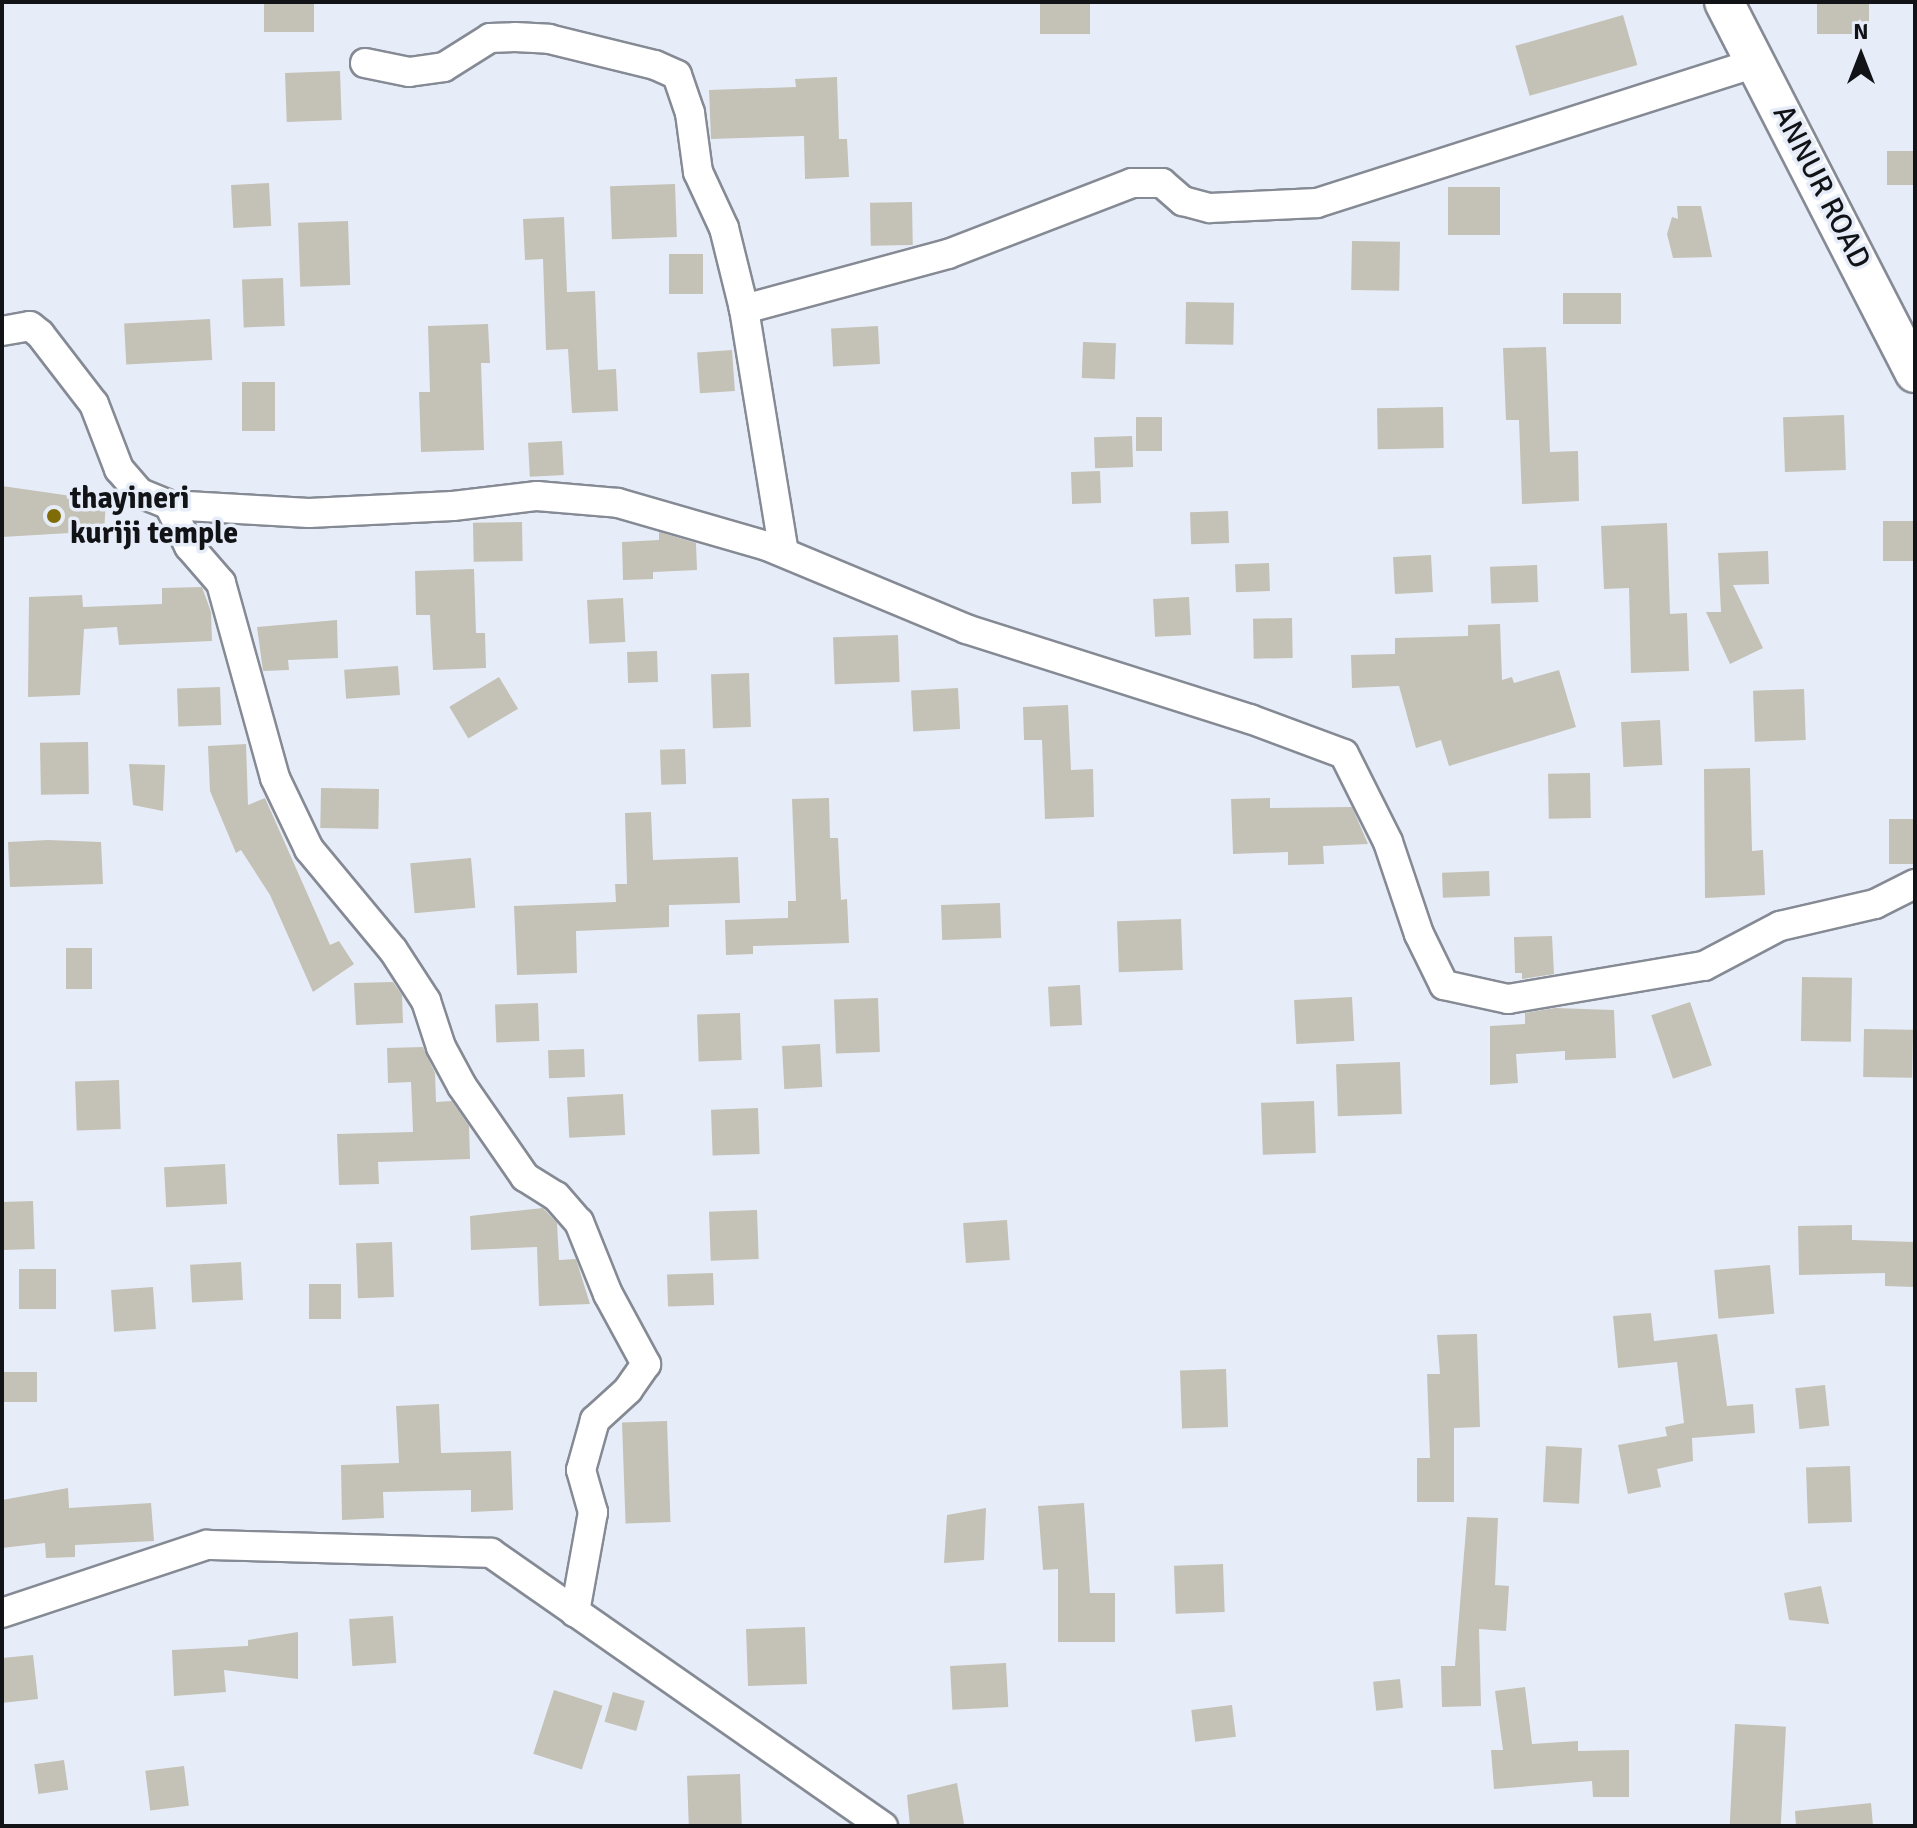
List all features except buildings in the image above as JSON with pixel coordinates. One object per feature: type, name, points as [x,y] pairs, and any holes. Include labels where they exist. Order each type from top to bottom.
[{"type":"main road","name":"ANNUR ROAD","points":[[1724,2],[1759,62],[1915,373]]},
{"type":"street","points":[[365,63],[409,72],[444,67],[490,38],[515,37],[549,39],[655,65],[677,75],[690,113],[698,172],[724,228],[744,309],[784,552]]},
{"type":"street","points":[[744,309],[948,254],[1132,183],[1162,183],[1183,201],[1210,208],[1317,203],[1759,62]]},
{"type":"street","points":[[2,331],[30,326],[40,334],[94,404],[119,469],[140,493],[169,505],[309,513],[453,506],[537,496],[618,503],[784,552],[966,629],[1235,714],[1344,754],[1388,842],[1419,934],[1444,985],[1508,999],[1704,966],[1780,926],[1875,904],[1915,884]]},
{"type":"street","points":[[169,505],[189,546],[221,583],[275,778],[309,849],[402,963],[426,1001],[441,1047],[462,1086],[525,1177],[556,1196],[579,1222],[608,1294],[646,1364],[628,1390],[595,1420],[581,1470],[593,1512],[575,1612]]},
{"type":"street","points":[[2,1613],[207,1545],[491,1553],[883,1826]]},
{"type":"place","name":"thayineri kuriji temple","points":[[54,516]]}]
